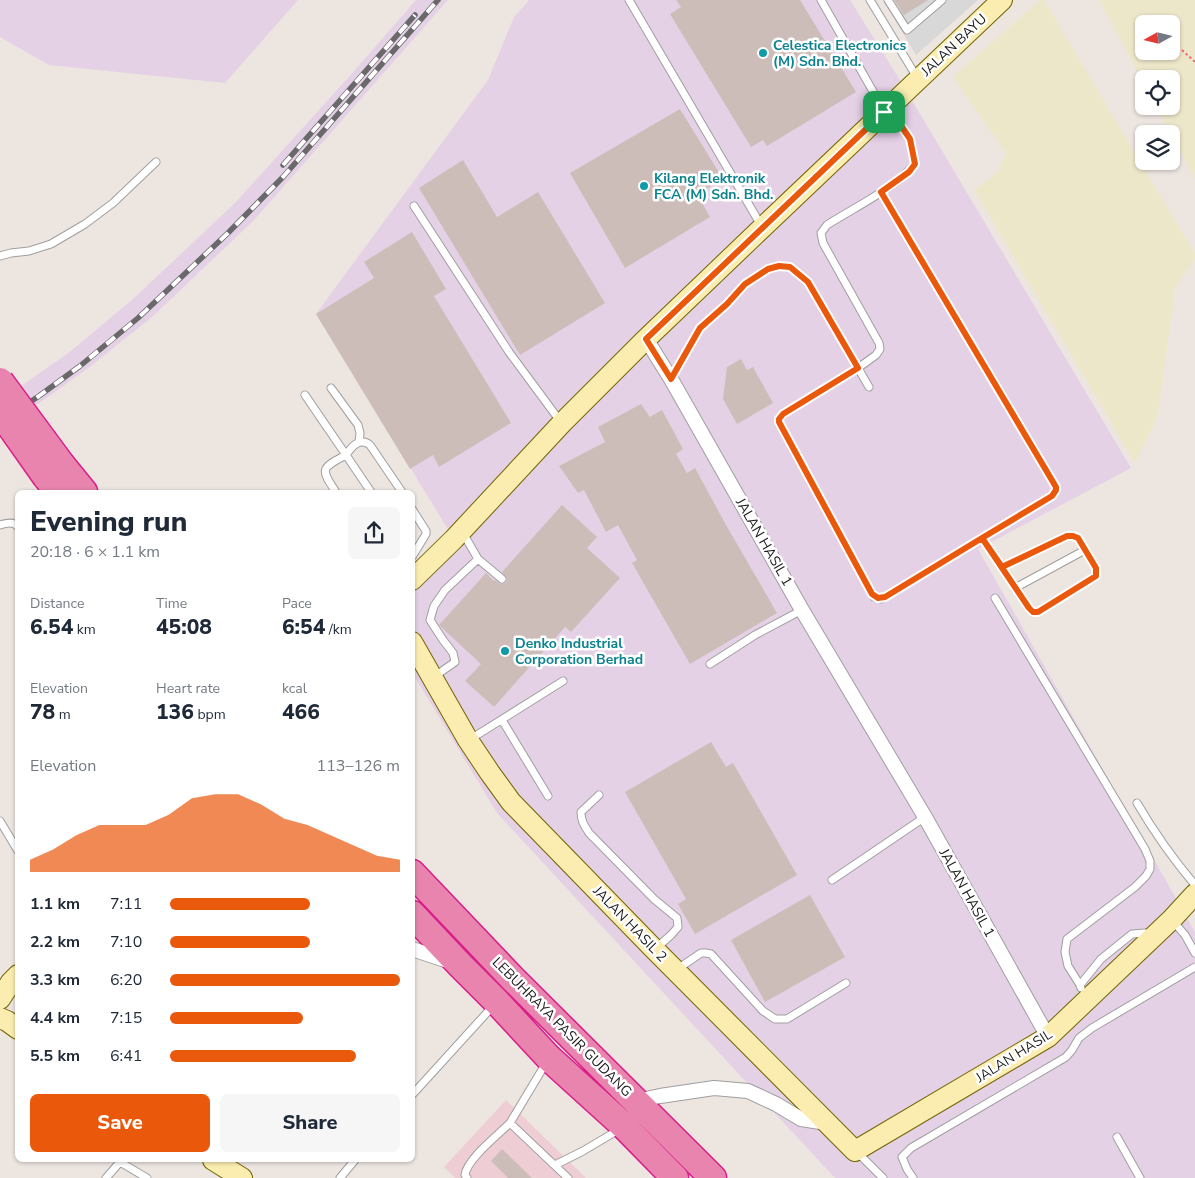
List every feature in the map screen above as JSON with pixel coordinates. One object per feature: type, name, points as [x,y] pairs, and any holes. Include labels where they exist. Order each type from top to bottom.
[{"type":"highway","points":[[0,381],[55,478]]},
{"type":"highway","points":[[0,412],[55,478],[80,490]]},
{"type":"highway","name":"LEBUHRAYA PASIR GUDANG","points":[[415,876],[513,979],[713,1178]]},
{"type":"highway","name":"LEBUHRAYA PASIR GUDANG","points":[[415,917],[549,1058],[624,1126],[675,1178]]},
{"type":"street","name":"JALAN BAYU","points":[[646,339],[1002,0]]},
{"type":"street","points":[[415,562],[462,530],[562,423],[646,339]]},
{"type":"street","name":"JALAN HASIL 1","points":[[646,339],[671,379],[802,610],[925,817],[1048,1037]]},
{"type":"street","name":"JALAN HASIL 2","points":[[415,647],[468,740],[511,802],[654,949],[856,1151]]},
{"type":"street","name":"JALAN HASIL","points":[[856,1151],[1048,1037],[1084,992],[1154,935],[1195,894]]},
{"type":"street","points":[[415,950],[461,966]]},
{"type":"street","points":[[0,999],[15,978]]},
{"type":"street","points":[[0,1018],[15,1027]]},
{"type":"street","points":[[636,1101],[714,1088],[748,1091],[776,1104],[801,1119],[827,1123]]},
{"type":"street","points":[[216,1162],[242,1178]]},
{"type":"lane","points":[[629,0],[762,228]]},
{"type":"lane","points":[[821,0],[887,110],[910,139],[915,164],[909,172],[881,192],[827,225],[821,233],[823,243],[880,349],[876,355],[858,368],[783,414],[779,422],[872,594],[878,598],[885,597],[1052,496],[1056,490],[1056,487],[881,192]]},
{"type":"lane","points":[[870,0],[918,80]]},
{"type":"lane","points":[[888,0],[907,30],[942,0]]},
{"type":"lane","points":[[0,256],[29,251],[51,244],[85,224],[113,203],[156,162]]},
{"type":"lane","points":[[414,206],[509,352],[562,423]]},
{"type":"lane","points":[[671,379],[700,328],[727,304],[745,284],[768,269],[779,266],[790,267],[808,282],[869,387]]},
{"type":"lane","points":[[331,388],[358,425],[360,433],[359,442]]},
{"type":"lane","points":[[305,395],[370,490]]},
{"type":"lane","points":[[335,490],[326,477],[326,469],[329,464],[346,455],[359,442],[365,442],[370,445],[401,490]]},
{"type":"lane","points":[[415,514],[426,531],[415,562]]},
{"type":"lane","points":[[0,525],[8,522],[15,525]]},
{"type":"lane","points":[[462,530],[478,559],[502,579]]},
{"type":"lane","points":[[982,538],[1033,612],[1038,612],[1096,576],[1096,568],[1078,538],[1073,536],[1067,536],[1002,567]]},
{"type":"lane","points":[[1016,588],[1085,550]]},
{"type":"lane","points":[[432,678],[455,662],[453,653],[430,620],[434,606],[445,590],[478,559]]},
{"type":"lane","points":[[995,598],[1150,860],[1150,869],[1146,876],[1067,939],[1065,952],[1068,966],[1084,992]]},
{"type":"lane","points":[[710,664],[755,635],[802,610]]},
{"type":"lane","points":[[468,740],[563,681]]},
{"type":"lane","points":[[502,720],[548,796]]},
{"type":"lane","points":[[599,795],[581,812],[581,820],[585,827],[654,899],[677,918],[678,927],[654,949]]},
{"type":"lane","points":[[1137,803],[1148,824],[1195,885]]},
{"type":"lane","points":[[832,880],[925,817]]},
{"type":"lane","points":[[0,821],[15,846]]},
{"type":"lane","points":[[1172,919],[1185,935],[1195,952]]},
{"type":"lane","points":[[675,970],[701,953],[711,954],[762,1011],[775,1018],[787,1019],[846,983]]},
{"type":"lane","points":[[913,1178],[902,1156],[911,1148],[1066,1057],[1079,1038],[1092,1028],[1195,966]]},
{"type":"lane","points":[[415,1092],[497,1002]]},
{"type":"lane","points":[[467,1178],[465,1175],[466,1170],[472,1161],[510,1123],[549,1058]]},
{"type":"lane","points":[[510,1123],[568,1178]]},
{"type":"lane","points":[[555,1165],[583,1152],[624,1126]]},
{"type":"lane","points":[[1117,1138],[1140,1178]]},
{"type":"lane","name":"JALAN HASIL 2","points":[[856,1151],[883,1178]]},
{"type":"lane","points":[[106,1178],[119,1162]]},
{"type":"lane","points":[[122,1162],[147,1178]]},
{"type":"lane","points":[[340,1178],[353,1162]]},
{"type":"path","points":[[1182,50],[1195,62]]},
{"type":"shaded area","points":[[0,0],[298,0],[225,83],[49,65],[0,37]]},
{"type":"shaded area","points":[[416,0],[448,0],[254,220],[152,317],[87,369],[0,431],[0,401],[71,351],[133,299],[235,203]]},
{"type":"shaded area","points":[[529,0],[850,0],[898,77],[1131,468],[978,549],[1195,932],[1195,1178],[835,1178],[497,813],[415,677],[415,576],[454,539],[316,314],[488,80],[514,17]]},
{"type":"shaded area","points":[[883,0],[978,0],[916,55]]},
{"type":"shaded area","points":[[1040,0],[1044,0],[1135,153],[1135,170],[1145,170],[1195,254],[1195,259],[1175,288],[1158,416],[1135,463],[974,190],[998,172],[1006,153],[953,77]]},
{"type":"shaded area","points":[[1099,0],[1195,0],[1195,179],[1180,151],[1180,125],[1166,125],[1161,115],[1180,115],[1180,70],[1136,70]]},
{"type":"shaded area","points":[[506,1100],[586,1178],[455,1178],[444,1167]]},
{"type":"building","name":"Celestica Electronics (M) Sdn. Bhd.","points":[[676,0],[800,0],[856,92],[767,146],[763,140],[751,147],[670,14],[681,7]]},
{"type":"building","points":[[894,0],[928,0],[904,15]]},
{"type":"building","name":"Kilang Elektronik FCA (M) Sdn. Bhd.","points":[[680,109],[723,179],[697,194],[710,217],[625,268],[570,173]]},
{"type":"building","points":[[463,160],[497,217],[538,192],[605,303],[520,355],[419,188]]},
{"type":"building","points":[[412,232],[446,289],[434,296],[511,423],[439,467],[433,455],[410,469],[316,314],[374,278],[364,262]]},
{"type":"building","points":[[741,359],[747,370],[753,367],[773,403],[737,424],[723,399],[727,367]]},
{"type":"building","points":[[641,404],[650,417],[662,410],[683,449],[676,454],[687,473],[695,468],[777,613],[690,664],[632,563],[637,560],[618,525],[606,532],[584,490],[578,493],[559,466],[605,442],[598,427]]},
{"type":"building","points":[[562,505],[597,537],[587,548],[620,578],[571,632],[565,627],[494,707],[465,681],[481,664],[439,625],[486,573],[494,581],[502,584],[506,583],[507,578],[502,572]]},
{"type":"building","points":[[711,742],[726,767],[733,763],[797,875],[695,934],[678,904],[686,899],[625,792]]},
{"type":"building","points":[[810,895],[845,957],[765,1002],[731,940]]},
{"type":"building","points":[[502,1149],[532,1178],[508,1178],[491,1161]]},
{"type":"railway","points":[[0,422],[80,366],[138,318],[228,233],[283,177],[438,0]]},
{"type":"railway","points":[[283,165],[415,15]]},
{"type":"place","name":"Celestica Electronics (M) Sdn. Bhd.","points":[[763,53]]},
{"type":"place","name":"Kilang Elektronik FCA (M) Sdn. Bhd.","points":[[644,186]]},
{"type":"place","name":"Denko Industrial Corporation Berhad","points":[[505,651]]},
{"type":"route","points":[[884,112],[646,339],[671,379],[700,328],[727,304],[745,284],[768,269],[779,266],[790,267],[808,282],[858,368],[783,414],[779,419],[780,426],[874,597],[881,599],[885,597],[982,538],[1002,567],[1067,536],[1078,538],[1096,568],[1096,576],[1038,612],[1033,612],[1029,608],[982,538],[1052,496],[1056,487],[881,192],[909,172],[915,164],[910,139],[889,108],[884,112]]}]
